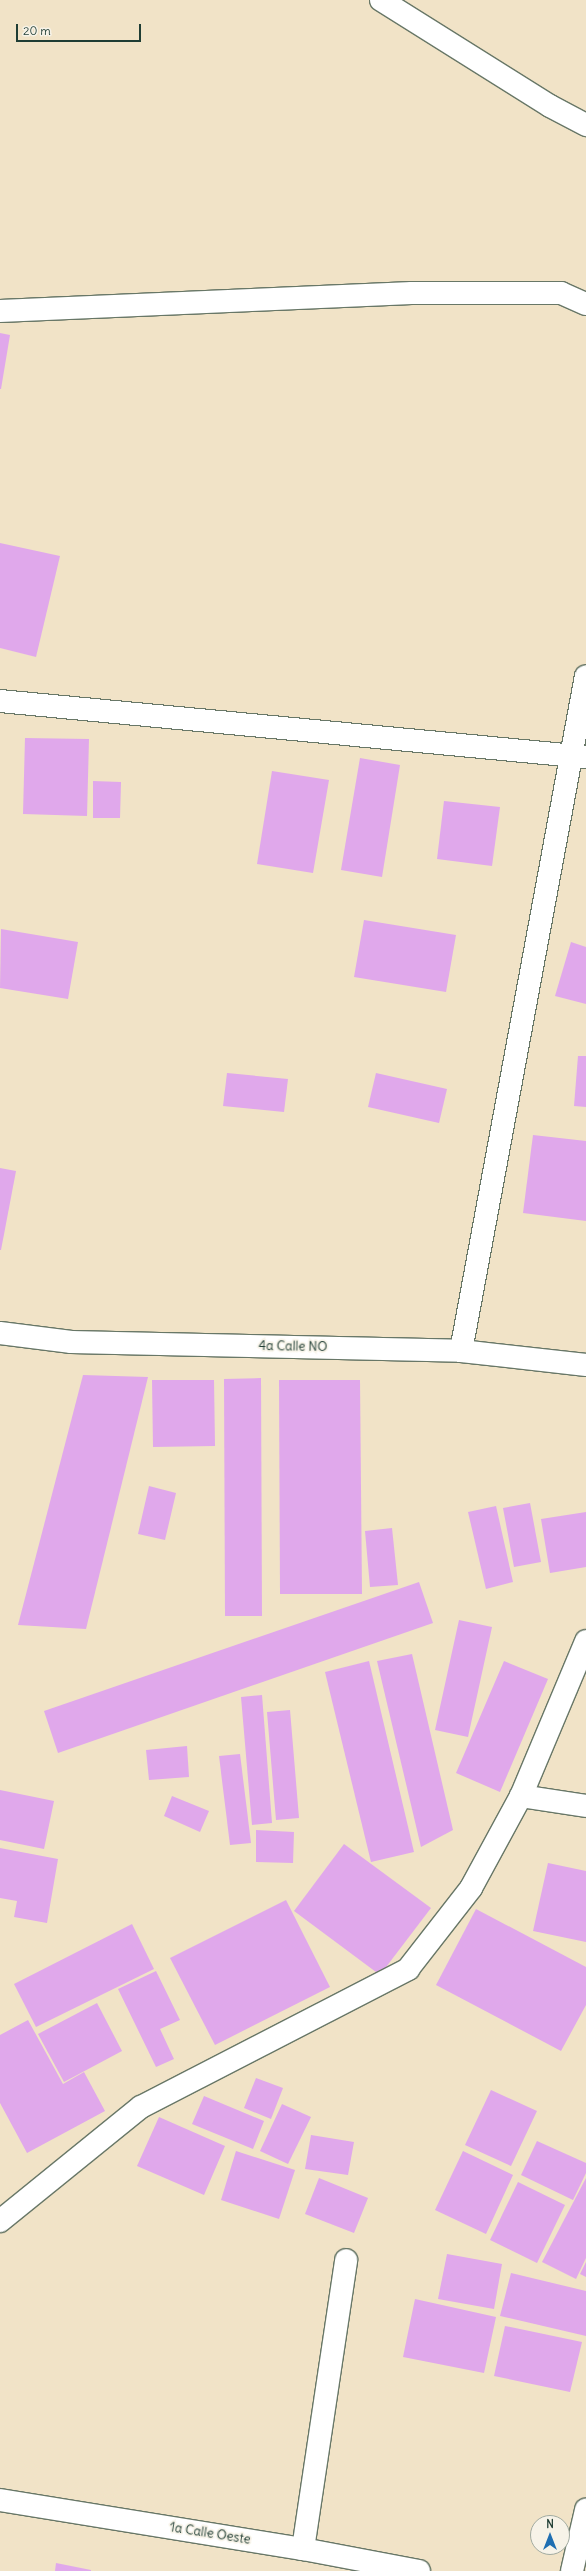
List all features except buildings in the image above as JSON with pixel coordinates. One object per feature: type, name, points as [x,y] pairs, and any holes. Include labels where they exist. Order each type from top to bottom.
[{"type":"street","points":[[382,0],[550,106],[586,125]]},
{"type":"street","points":[[0,311],[412,293],[561,293],[586,304]]},
{"type":"street","points":[[461,1351],[578,756],[586,676]]},
{"type":"street","points":[[0,702],[578,756]]},
{"type":"street","name":"4a Calle NO","points":[[0,1334],[71,1342],[461,1351],[586,1365]]},
{"type":"street","points":[[0,2221],[141,2107],[408,1969],[471,1888],[520,1796],[586,1641]]},
{"type":"street","points":[[520,1796],[586,1806]]},
{"type":"street","points":[[303,2549],[346,2260]]},
{"type":"street","name":"1a Calle Oeste","points":[[0,2500],[303,2549],[419,2571]]},
{"type":"street","points":[[572,2571],[586,2510]]}]
